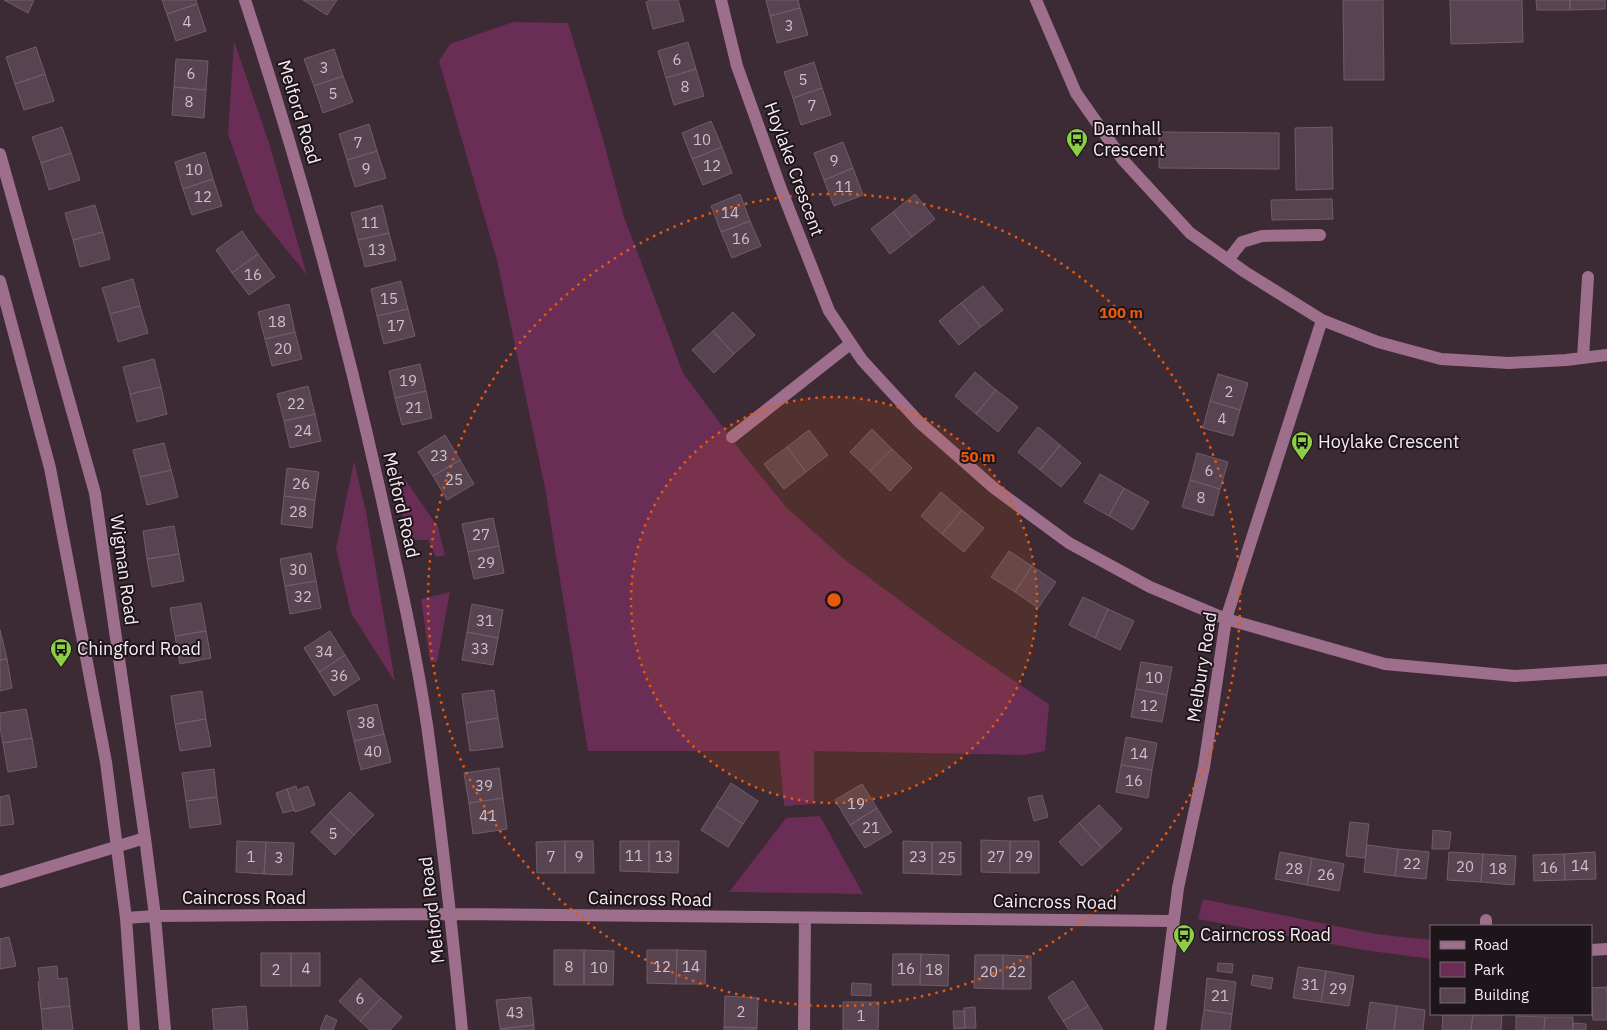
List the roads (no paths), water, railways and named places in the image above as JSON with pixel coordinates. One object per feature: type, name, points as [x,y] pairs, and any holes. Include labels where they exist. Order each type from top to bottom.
[{"type":"street","name":"Melford Road","points":[[245,0],[293,151],[331,288],[370,444],[402,589],[426,723],[450,914],[462,1030]]},
{"type":"street","name":"Hoylake Crescent","points":[[721,0],[737,66],[781,189],[829,311],[862,360],[919,422],[994,488],[1070,543],[1150,587],[1226,619],[1385,664],[1516,676],[1607,670]]},
{"type":"street","points":[[1036,0],[1076,93],[1123,160],[1190,233],[1228,260],[1322,320],[1378,342],[1442,358],[1509,363],[1607,355]]},
{"type":"street","name":"Wigman Road","points":[[0,154],[95,493],[145,838],[155,916],[165,1030]]},
{"type":"street","points":[[1228,260],[1242,242],[1262,236],[1320,235]]},
{"type":"street","points":[[1583,358],[1588,277]]},
{"type":"street","points":[[0,281],[50,468],[106,762],[126,918],[134,1030]]},
{"type":"street","name":"Melbury Road","points":[[1160,1030],[1178,888],[1204,767],[1226,619],[1322,320]]},
{"type":"street","points":[[732,438],[850,344]]},
{"type":"street","points":[[0,882],[145,838]]},
{"type":"street","name":"Caincross Road","points":[[126,918],[155,916],[450,914],[1173,921]]},
{"type":"street","points":[[804,1030],[805,918]]},
{"type":"street","points":[[1592,950],[1607,949]]},
{"type":"place","name":"Darnhall Crescent","points":[[1077,158]]},
{"type":"place","name":"Hoylake Crescent","points":[[1302,461]]},
{"type":"place","name":"Chingford Road","points":[[61,668]]},
{"type":"place","name":"Cairncross Road","points":[[1184,954]]}]
